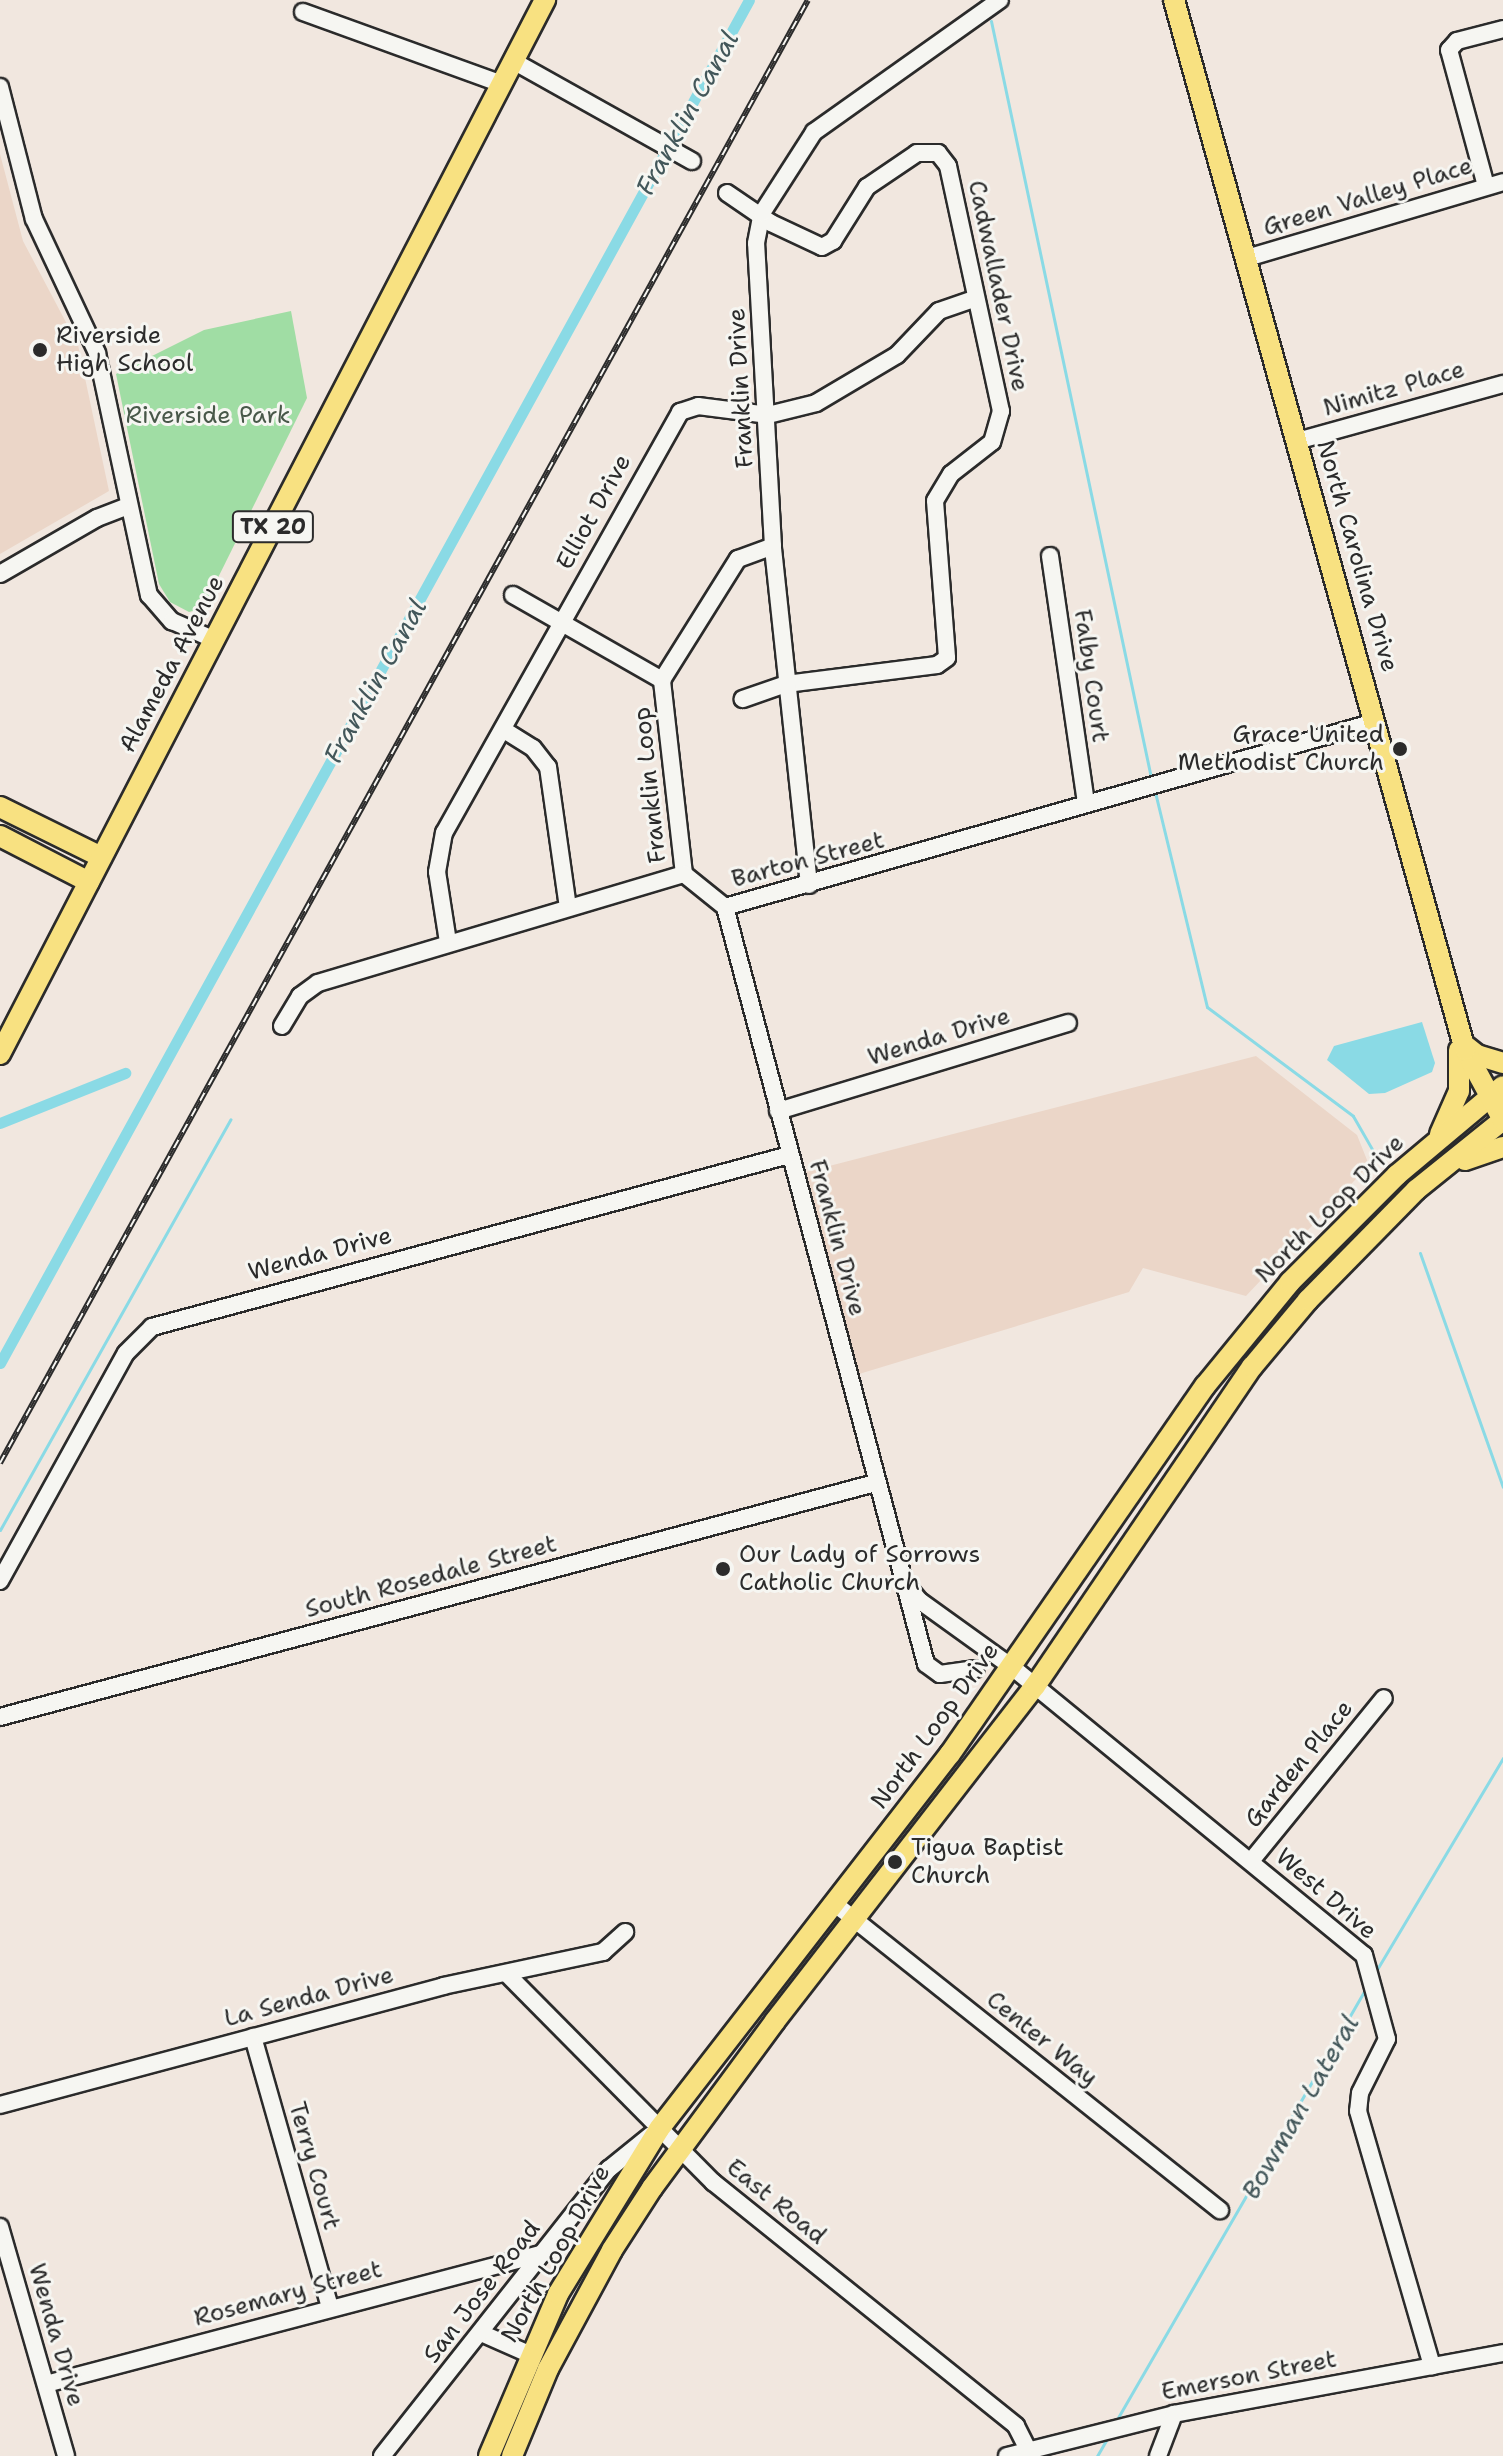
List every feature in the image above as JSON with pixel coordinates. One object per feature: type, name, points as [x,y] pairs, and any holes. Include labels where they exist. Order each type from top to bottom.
[{"type":"main road","name":"Alameda Avenue","points":[[0,1054],[545,0]]},
{"type":"main road","name":"North Carolina Drive","points":[[1174,0],[1461,1037],[1495,1092],[1503,1120]]},
{"type":"main road","points":[[0,807],[101,857]]},
{"type":"main road","points":[[0,836],[89,882]]},
{"type":"main road","points":[[1461,1037],[1477,1055],[1503,1063]]},
{"type":"main road","points":[[1433,1144],[1459,1091],[1461,1037]]},
{"type":"main road","name":"North Loop Drive","points":[[489,2456],[529,2354],[597,2223],[659,2129],[835,1904],[1012,1667],[1142,1473],[1290,1282],[1433,1144],[1495,1092]]},
{"type":"main road","name":"North Loop Drive","points":[[512,2456],[548,2369],[612,2250],[680,2151],[1035,1686],[1252,1367],[1308,1300],[1440,1171],[1503,1120]]},
{"type":"main road","points":[[1440,1171],[1503,1147]]},
{"type":"main road","points":[[1290,1282],[1308,1300]]},
{"type":"street","name":"Franklin Drive","points":[[809,885],[773,546],[756,243],[762,213],[814,132],[1000,0]]},
{"type":"street","points":[[303,12],[502,84]]},
{"type":"street","points":[[1495,184],[1449,50],[1457,41],[1503,29]]},
{"type":"street","points":[[513,61],[686,157]]},
{"type":"street","points":[[0,87],[34,219],[97,353],[129,506],[155,607],[172,621],[215,640]]},
{"type":"street","name":"Cadwallader Drive","points":[[727,193],[804,241],[828,245],[867,187],[917,153],[938,153],[948,166],[1001,418],[992,442],[951,474],[935,501],[947,658],[937,665],[786,684],[743,699]]},
{"type":"street","name":"Green Valley Place","points":[[1247,258],[1495,184]]},
{"type":"street","name":"Elliot Drive","points":[[448,942],[437,872],[440,843],[680,412],[698,406],[768,415],[816,403],[897,355],[939,311],[976,298]]},
{"type":"street","name":"Nimitz Place","points":[[1297,441],[1503,384]]},
{"type":"street","points":[[0,574],[97,518],[129,506]]},
{"type":"street","name":"Franklin Loop","points":[[684,874],[662,680],[738,559],[773,546]]},
{"type":"street","name":"Falby Court","points":[[1050,556],[1086,802]]},
{"type":"street","points":[[513,595],[662,680]]},
{"type":"street","name":"Barton Street","points":[[684,874],[725,907],[1375,722]]},
{"type":"street","points":[[504,730],[533,748],[548,767],[568,907]]},
{"type":"street","points":[[282,1026],[300,996],[318,983],[684,874]]},
{"type":"street","name":"Franklin Drive","points":[[725,907],[875,1483],[929,1668],[947,1675],[976,1669]]},
{"type":"street","name":"Wenda Drive","points":[[778,1111],[1068,1023]]},
{"type":"street","name":"Wenda Drive","points":[[0,1581],[126,1353],[152,1327],[789,1155]]},
{"type":"street","name":"South Rosedale Street","points":[[0,1717],[875,1483]]},
{"type":"street","name":"Franklin Drive","points":[[903,1581],[920,1601],[1035,1686]]},
{"type":"street","name":"West Drive","points":[[1035,1686],[1356,1946],[1370,1968],[1381,2010],[1385,2048],[1360,2093],[1358,2111],[1432,2366]]},
{"type":"street","name":"Garden Place","points":[[1251,1861],[1384,1698]]},
{"type":"street","name":"Center Way","points":[[835,1904],[1220,2210]]},
{"type":"street","name":"La Senda Drive","points":[[0,2105],[443,1986],[607,1951],[625,1932]]},
{"type":"street","name":"East Road","points":[[507,1974],[680,2151],[1016,2426],[1028,2450]]},
{"type":"street","name":"Terry Court","points":[[253,2037],[330,2307]]},
{"type":"street","name":"San Jose Road","points":[[382,2456],[609,2169],[659,2129]]},
{"type":"street","name":"Wenda Drive","points":[[0,2227],[66,2456]]},
{"type":"street","name":"Rosemary Street","points":[[46,2384],[544,2253]]},
{"type":"street","points":[[481,2333],[529,2354]]},
{"type":"street","name":"Emerson Street","points":[[1007,2456],[1174,2414],[1503,2353]]},
{"type":"street","points":[[1158,2456],[1174,2414]]},
{"type":"shaded area","name":"Riverside High School","points":[[0,154],[23,241],[78,345],[109,491],[0,554]]},
{"type":"shaded area","points":[[1256,1056],[1357,1135],[1369,1165],[1246,1296],[1143,1268],[1129,1292],[859,1374],[806,1172]]},
{"type":"green space","name":"Riverside Park","points":[[291,311],[307,398],[203,608],[189,612],[170,602],[159,584],[116,374],[204,330]]},
{"type":"water","points":[[1422,1022],[1435,1063],[1432,1072],[1385,1093],[1369,1094],[1327,1060],[1334,1046]]},
{"type":"waterway","name":"Franklin Canal","points":[[0,1363],[749,0]]},
{"type":"waterway","points":[[991,21],[1150,773]]},
{"type":"waterway","points":[[1155,792],[1207,1007],[1353,1116],[1376,1156]]},
{"type":"waterway","points":[[0,1123],[125,1073]]},
{"type":"waterway","points":[[0,1530],[231,1119]]},
{"type":"waterway","points":[[1420,1253],[1503,1487]]},
{"type":"waterway","name":"Bowman Lateral","points":[[1376,1971],[1503,1758]]},
{"type":"waterway","name":"Bowman Lateral","points":[[1116,2421],[1366,1988]]},
{"type":"waterway","name":"Bowman Lateral","points":[[1097,2456],[1107,2439]]},
{"type":"railway","points":[[0,1463],[808,0]]},
{"type":"place","name":"Riverside High School","points":[[40,350]]},
{"type":"place","name":"Grace United Methodist Church","points":[[1400,749]]},
{"type":"place","name":"Our Lady of Sorrows Catholic Church","points":[[723,1569]]},
{"type":"place","name":"Tigua Baptist Church","points":[[895,1862]]}]
